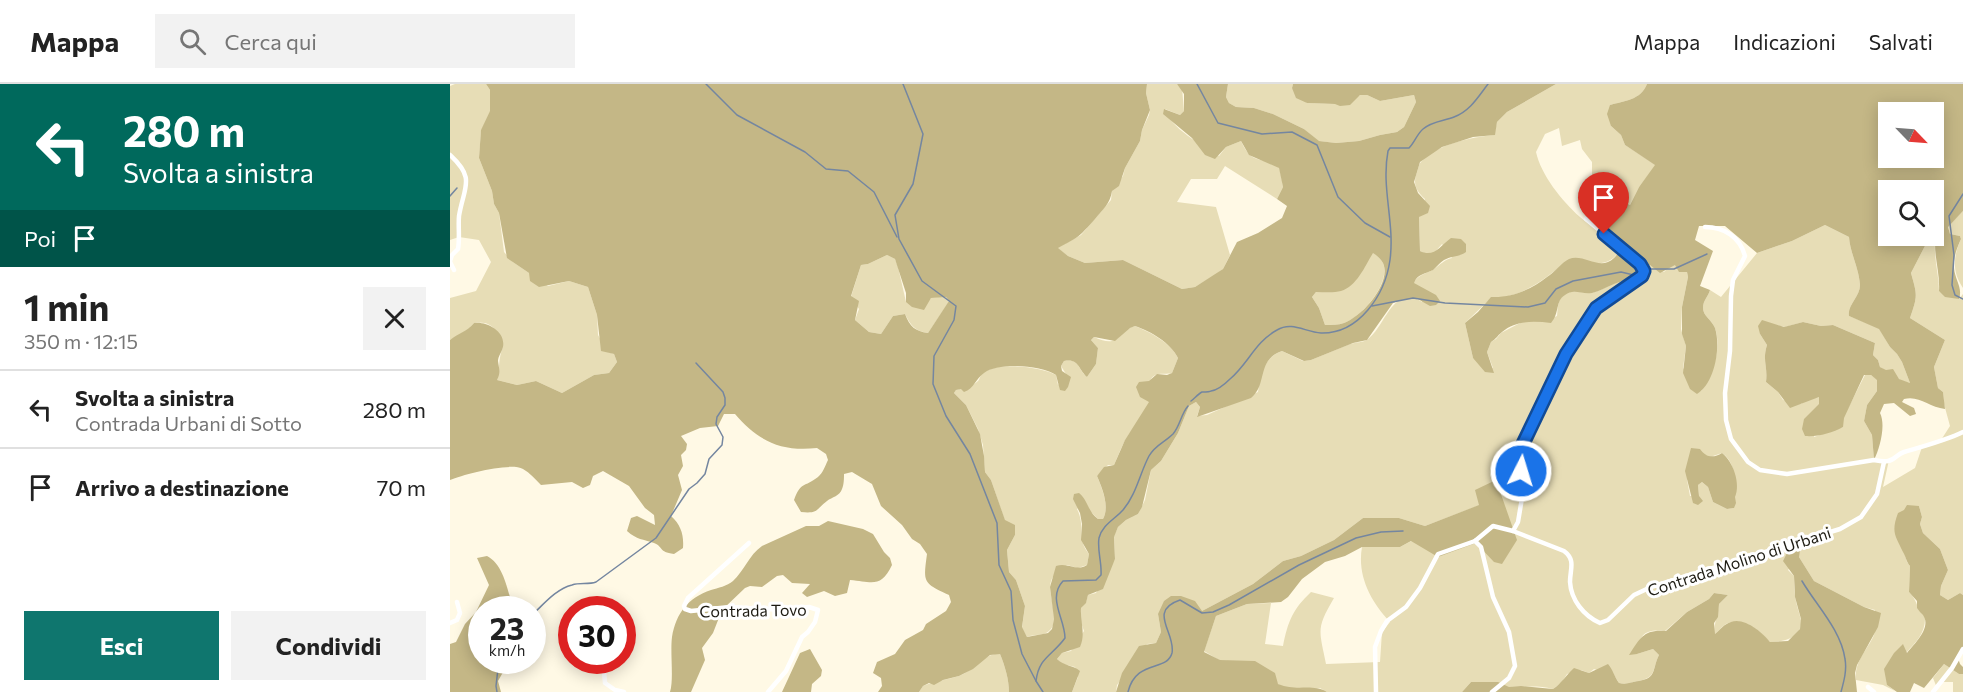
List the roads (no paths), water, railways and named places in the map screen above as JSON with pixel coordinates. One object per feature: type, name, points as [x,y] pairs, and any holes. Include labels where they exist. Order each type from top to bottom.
[{"type":"street","points":[[450,155],[466,172],[466,193],[459,217],[458,249],[450,261],[454,270]]},
{"type":"street","points":[[1376,692],[1375,647],[1387,621],[1406,607],[1438,554],[1475,541],[1493,526],[1513,531],[1518,522],[1523,492],[1520,450],[1566,354],[1596,308],[1642,276],[1644,271],[1640,264],[1586,219]]},
{"type":"street","points":[[1705,227],[1718,227],[1734,237],[1741,244],[1744,256],[1733,280],[1730,351],[1725,393],[1726,420],[1731,438],[1748,462],[1760,470],[1787,474],[1874,460],[1884,462],[1895,460],[1902,452],[1912,451],[1963,432]]},
{"type":"street","name":"Contrada Molino di Urbani","points":[[1513,531],[1569,555],[1572,561],[1571,591],[1588,618],[1600,623],[1608,620],[1634,595],[1651,587],[1840,529],[1861,517],[1877,494],[1884,462]]},
{"type":"street","points":[[1475,541],[1480,547],[1493,597],[1509,632],[1515,666],[1509,678],[1492,692]]},
{"type":"street","name":"Contrada Tovo","points":[[749,543],[688,598],[684,606],[685,609],[691,611],[730,607],[783,610],[809,607],[818,610],[815,622],[802,637],[786,671],[768,692]]},
{"type":"street","points":[[450,623],[458,620],[460,613],[457,602]]},
{"type":"street","points":[[1933,692],[1952,668],[1963,649]]},
{"type":"street","points":[[604,674],[605,683],[615,690],[624,692]]},
{"type":"street","points":[[1868,687],[1874,692]]},
{"type":"waterway","points":[[706,84],[737,115],[805,152],[826,169],[848,171],[874,192],[897,237]]},
{"type":"waterway","points":[[903,84],[923,134],[913,184],[895,215],[899,239],[922,281],[956,306],[954,320],[934,356],[933,384],[946,416],[970,454],[997,523],[999,565],[1011,591],[1013,620],[1022,654],[1036,681]]},
{"type":"waterway","points":[[1197,84],[1218,123],[1262,134],[1292,132],[1317,145],[1338,197],[1365,223],[1390,237]]},
{"type":"waterway","points":[[1191,401],[1202,392],[1209,392],[1224,385],[1257,347],[1277,330],[1288,327],[1321,333],[1335,332],[1358,320],[1368,310],[1382,286],[1390,260],[1391,233],[1386,178],[1388,151],[1390,148],[1409,148],[1427,126],[1465,111],[1488,84]]},
{"type":"waterway","points":[[450,196],[457,188]]},
{"type":"waterway","points":[[1963,194],[1949,216],[1954,255],[1952,285],[1955,295],[1963,299]]},
{"type":"waterway","points":[[1647,269],[1674,269],[1707,254]]},
{"type":"waterway","points":[[1372,306],[1413,298],[1445,303],[1528,307],[1545,303],[1556,289],[1573,281],[1621,272],[1638,276]]},
{"type":"waterway","points":[[546,601],[566,587],[596,582],[656,538],[689,489],[705,474],[709,459],[722,445],[723,437],[716,424],[717,417],[725,405],[725,398],[723,392],[696,363]]},
{"type":"waterway","points":[[1043,692],[1036,681],[1040,667],[1065,638],[1058,609],[1058,588],[1063,581],[1096,580],[1101,575],[1099,543],[1101,533],[1127,504],[1135,491],[1151,452],[1173,434],[1188,406]]},
{"type":"waterway","points":[[1128,692],[1138,675],[1169,659],[1172,653],[1164,616],[1165,610],[1170,605],[1180,600],[1202,613],[1213,612],[1299,565],[1356,538],[1381,532],[1403,531]]},
{"type":"waterway","points":[[1802,581],[1833,628],[1843,648],[1846,667],[1841,692]]},
{"type":"waterway","points":[[497,674],[497,692]]}]
